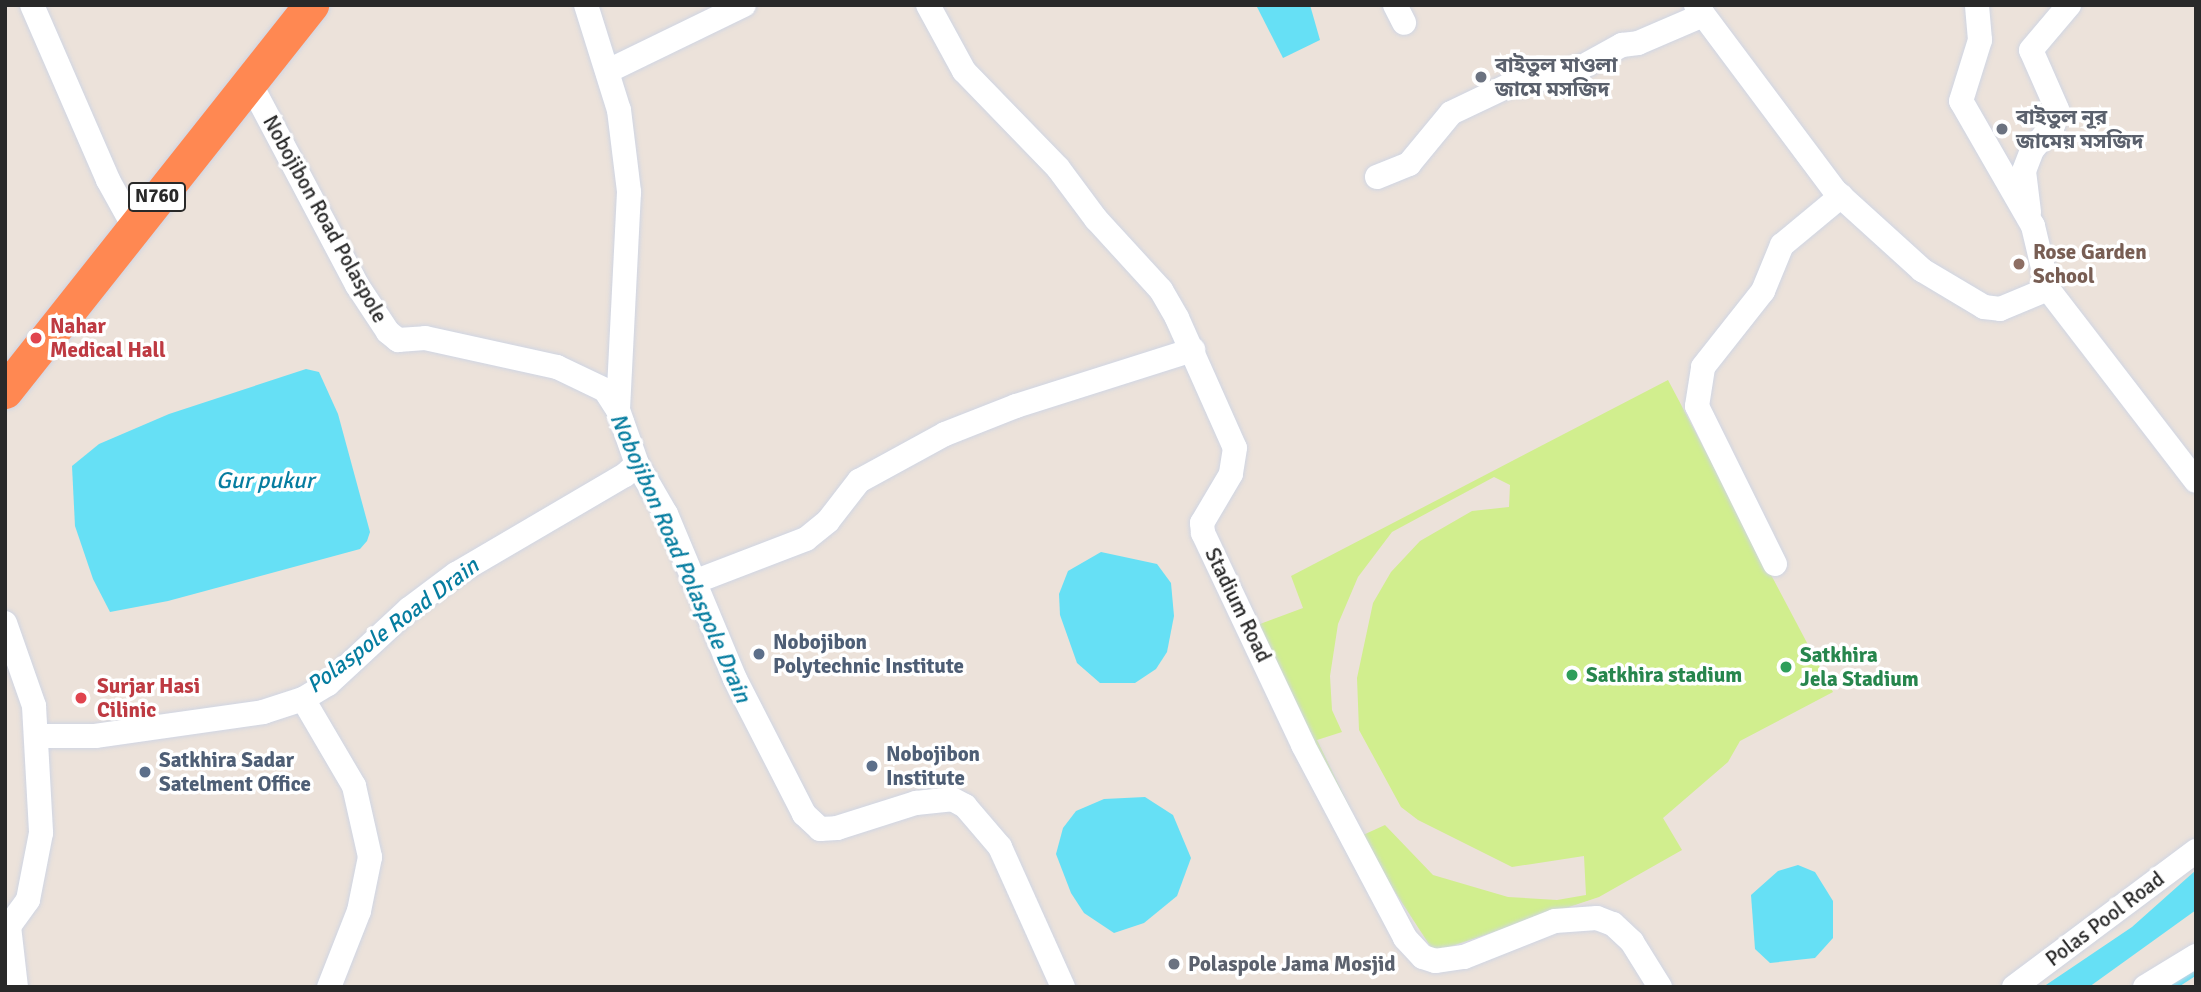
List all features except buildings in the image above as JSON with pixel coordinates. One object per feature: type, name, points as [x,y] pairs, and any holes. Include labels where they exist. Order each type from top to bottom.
[{"type":"highway","name":"N760","points":[[5,391],[312,5]]},
{"type":"street","points":[[32,5],[134,227]]},
{"type":"street","points":[[586,5],[619,110],[629,192],[618,410]]},
{"type":"street","points":[[608,71],[744,5]]},
{"type":"street","name":"Stadium Road","points":[[928,5],[964,71],[1058,168],[1096,219],[1161,290],[1193,350],[1236,448],[1231,474],[1202,523],[1203,533],[1303,745],[1405,938],[1423,957],[1435,961],[1464,957],[1555,921],[1597,918],[1613,924],[1632,942],[1660,987]]},
{"type":"street","points":[[1977,5],[1980,40],[1961,101],[2033,226]]},
{"type":"street","points":[[2069,5],[2031,50],[2057,109],[2053,125],[2032,150],[2024,171],[2033,226],[2049,289],[2196,481]]},
{"type":"street","points":[[1377,177],[1409,164],[1451,113],[1514,83],[1520,85],[1582,67],[1622,44],[1638,43],[1700,10],[1841,196],[1922,270],[1984,307],[2000,309],[2049,289]]},
{"type":"street","name":"Nobojibon Road Polaspole","points":[[249,81],[357,285],[388,332],[398,340],[425,338],[557,367],[604,390],[618,410],[637,464],[666,514],[735,679],[804,814],[820,829],[837,828],[916,803],[952,799],[965,806],[1000,847],[1063,987]]},
{"type":"street","points":[[1775,564],[1697,406],[1703,367],[1763,291],[1782,245],[1841,196]]},
{"type":"street","points":[[694,582],[806,539],[828,521],[859,481],[936,439],[1016,406],[1193,350]]},
{"type":"street","points":[[38,736],[95,736],[262,712],[303,699],[328,684],[409,609],[456,574],[625,475],[637,464]]},
{"type":"street","points":[[5,623],[34,706],[38,736],[37,859],[28,900],[9,926],[16,987]]},
{"type":"street","points":[[303,699],[354,786],[370,857],[359,911],[329,987]]},
{"type":"street","name":"Polas Pool Road","points":[[2014,987],[2196,851]]},
{"type":"street","points":[[2145,987],[2196,956]]},
{"type":"green space","points":[[1668,380],[1833,692],[1740,741],[1728,762],[1663,818],[1682,850],[1599,897],[1434,952],[1362,841],[1252,627],[1303,608],[1291,576]],"holes":[[[1494,477],[1510,485],[1509,507],[1472,511],[1420,541],[1391,572],[1373,603],[1357,678],[1359,730],[1401,807],[1418,820],[1512,867],[1584,856],[1586,895],[1557,900],[1508,897],[1433,875],[1385,825],[1363,835],[1317,740],[1342,732],[1332,710],[1330,676],[1338,624],[1358,577],[1392,532]]]},
{"type":"water","points":[[1256,5],[1310,5],[1320,40],[1283,58]]},
{"type":"water","name":"Gur pukur","points":[[306,369],[319,372],[338,414],[370,532],[367,541],[360,549],[168,601],[110,612],[93,579],[75,526],[72,466],[99,444],[169,414]]},
{"type":"water","points":[[1101,552],[1157,564],[1171,583],[1174,616],[1167,652],[1156,669],[1135,683],[1100,683],[1077,663],[1060,615],[1059,594],[1068,571]]},
{"type":"water","points":[[1145,797],[1173,815],[1191,858],[1177,896],[1144,923],[1114,933],[1084,913],[1071,893],[1056,854],[1063,828],[1076,811],[1104,799]]},
{"type":"water","points":[[1798,865],[1815,872],[1833,901],[1833,938],[1815,958],[1770,963],[1755,949],[1751,895],[1778,871]]},
{"type":"water","points":[[2196,870],[2196,910],[2089,987],[2043,987],[2132,927]]},
{"type":"waterway","points":[[2173,987],[2196,972]]},
{"type":"place","name":"বাইতুল মাওলা জামে মসজিদ","points":[[1481,77]]},
{"type":"place","name":"বাইতুল নূর জামেয় মসজিদ","points":[[2002,129]]},
{"type":"place","name":"Rose Garden School","points":[[2019,264]]},
{"type":"place","name":"Nahar Medical Hall","points":[[36,338]]},
{"type":"place","name":"Nobojibon Polytechnic Institute","points":[[759,654]]},
{"type":"place","name":"Satkhira Jela Stadium","points":[[1786,667]]},
{"type":"place","name":"Satkhira stadium","points":[[1572,675]]},
{"type":"place","name":"Surjar Hasi Cilinic","points":[[81,698]]},
{"type":"place","name":"Nobojibon Institute","points":[[872,766]]},
{"type":"place","name":"Satkhira Sadar Satelment Office","points":[[145,772]]},
{"type":"place","name":"Polaspole Jama Mosjid","points":[[1174,964]]},
{"type":"water label","name":"Nobojibon Road Polaspole Drain","points":[[680,558]]},
{"type":"water label","name":"Polaspole Road Drain","points":[[393,626]]}]
